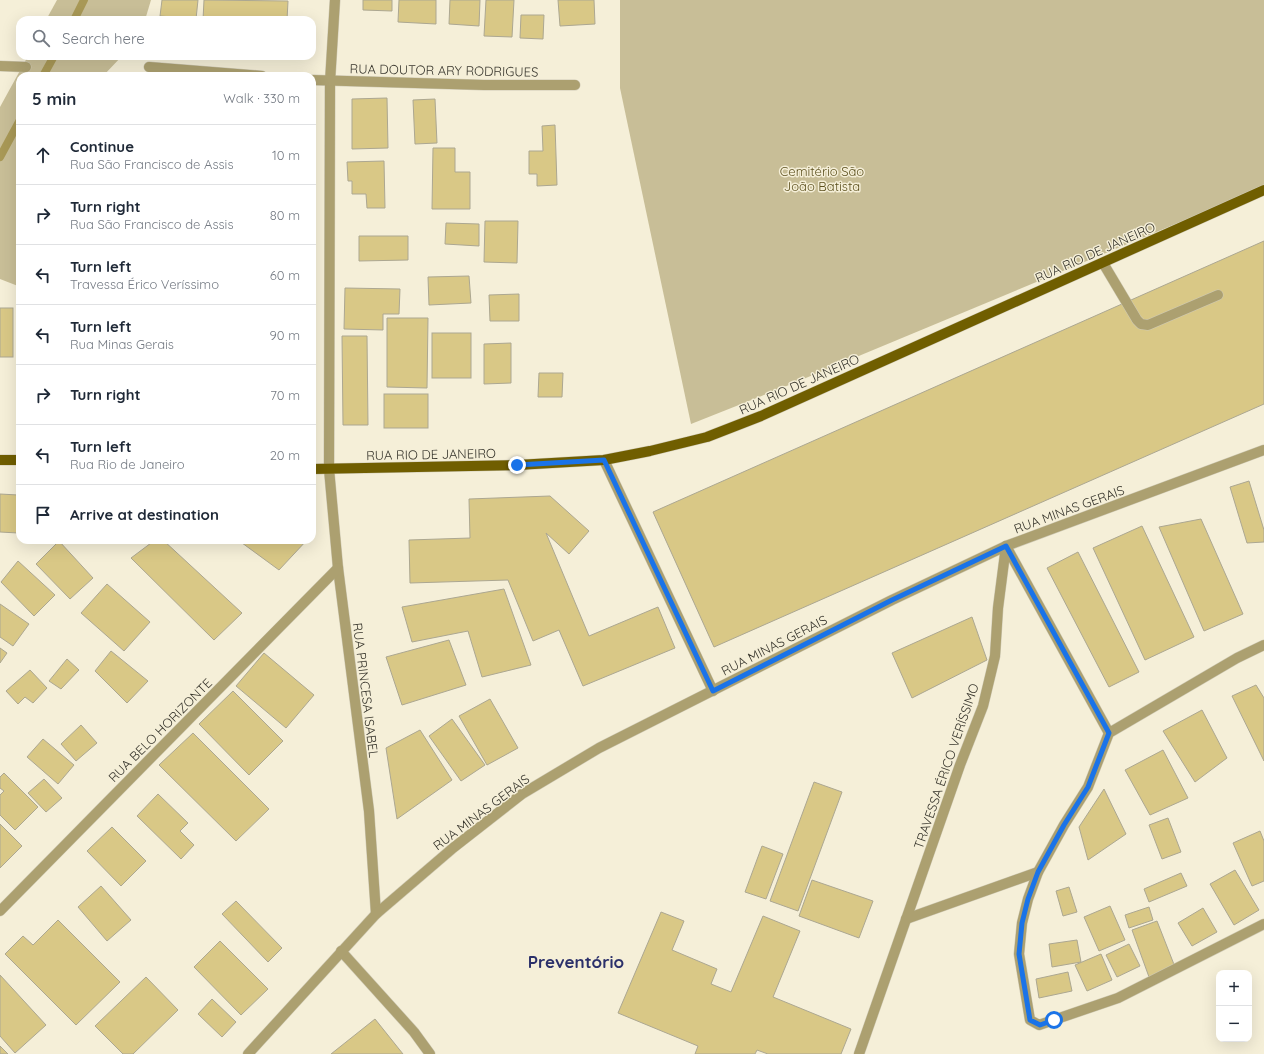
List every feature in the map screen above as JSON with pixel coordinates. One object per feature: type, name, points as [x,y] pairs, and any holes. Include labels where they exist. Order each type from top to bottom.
[{"type":"main road","name":"RUA RIO DE JANEIRO","points":[[316,469],[517,465],[604,460],[650,451],[707,437],[761,416],[1264,190]]},
{"type":"main road","points":[[0,460],[16,460]]},
{"type":"street","name":"RUA PRINCESA ISABEL","points":[[335,0],[330,82],[329,469],[338,568],[369,811],[376,914]]},
{"type":"street","points":[[0,66],[26,67]]},
{"type":"street","points":[[149,67],[212,72]]},
{"type":"street","name":"RUA DOUTOR ARY RODRIGUES","points":[[316,80],[484,85],[575,85]]},
{"type":"street","points":[[1103,263],[1136,320],[1141,324],[1148,325],[1218,295]]},
{"type":"street","name":"RUA MINAS GERAIS","points":[[248,1054],[376,914],[453,848],[522,794],[599,748],[892,600],[1006,546],[1264,450]]},
{"type":"street","points":[[604,460],[713,691]]},
{"type":"street","points":[[1006,546],[1109,733]]},
{"type":"street","name":"TRAVESSA ÉRICO VERÍSSIMO","points":[[859,1054],[960,765],[983,706],[995,656],[998,608],[1006,546]]},
{"type":"street","name":"RUA BELO HORIZONTE","points":[[0,911],[338,568]]},
{"type":"street","points":[[1264,645],[1237,658],[1109,733],[1088,787],[1064,825],[1038,872],[1022,923],[1019,954],[1030,1020],[1040,1025],[1118,998],[1264,924]]},
{"type":"street","points":[[906,919],[1038,872]]},
{"type":"street","points":[[341,952],[414,1032],[430,1054]]},
{"type":"green space","points":[[57,0],[151,0],[146,16],[48,16]]},
{"type":"green space","name":"Cemitério São João Batista","points":[[620,0],[1264,0],[1264,185],[1226,203],[789,385],[691,424],[620,88]]},
{"type":"green space","points":[[26,60],[118,60],[107,72],[19,72]]},
{"type":"green space","points":[[16,78],[16,285],[0,279],[0,107]]},
{"type":"building","points":[[162,0],[198,0],[196,16],[160,16]]},
{"type":"building","points":[[204,0],[288,1],[287,16],[203,16]]},
{"type":"building","points":[[363,0],[392,0],[392,11],[363,10]]},
{"type":"building","points":[[399,0],[436,0],[436,24],[398,22]]},
{"type":"building","points":[[450,0],[480,0],[479,26],[449,24]]},
{"type":"building","points":[[486,0],[514,0],[512,37],[484,36]]},
{"type":"building","points":[[558,0],[594,0],[595,24],[560,26]]},
{"type":"building","points":[[521,15],[544,15],[543,39],[520,38]]},
{"type":"building","points":[[387,98],[388,148],[352,149],[352,99]]},
{"type":"building","points":[[435,99],[437,143],[415,144],[413,100]]},
{"type":"building","points":[[555,125],[557,185],[537,186],[537,174],[529,174],[529,151],[543,151],[542,126]]},
{"type":"building","points":[[433,148],[455,148],[455,172],[470,172],[470,209],[432,209]]},
{"type":"building","points":[[384,161],[385,208],[367,208],[366,194],[352,194],[352,181],[348,181],[347,162]]},
{"type":"building","points":[[485,221],[518,221],[517,263],[484,262]]},
{"type":"building","points":[[446,223],[479,224],[479,246],[445,244]]},
{"type":"building","points":[[359,236],[408,236],[408,260],[359,261]]},
{"type":"building","points":[[1264,241],[1264,404],[714,647],[653,512]]},
{"type":"building","points":[[469,276],[471,303],[429,305],[428,277]]},
{"type":"building","points":[[345,288],[400,289],[399,314],[383,314],[383,330],[344,329]]},
{"type":"building","points":[[519,294],[519,321],[490,321],[489,295]]},
{"type":"building","points":[[0,308],[13,308],[13,357],[0,357]]},
{"type":"building","points":[[387,318],[428,318],[427,388],[387,387]]},
{"type":"building","points":[[432,333],[471,333],[471,378],[432,378]]},
{"type":"building","points":[[342,336],[367,336],[368,425],[343,425]]},
{"type":"building","points":[[511,343],[511,383],[484,384],[484,344]]},
{"type":"building","points":[[539,373],[563,373],[562,397],[538,397]]},
{"type":"building","points":[[384,394],[428,394],[428,428],[384,428]]},
{"type":"building","points":[[1249,481],[1264,530],[1264,542],[1247,543],[1230,487]]},
{"type":"building","points":[[0,494],[16,495],[16,533],[0,532]]},
{"type":"building","points":[[550,496],[589,531],[569,554],[546,533],[589,636],[658,607],[675,648],[583,686],[559,630],[533,641],[508,580],[410,583],[409,540],[470,538],[469,499]]},
{"type":"building","points":[[1201,519],[1243,614],[1204,631],[1159,527]]},
{"type":"building","points":[[1142,526],[1194,637],[1145,660],[1093,548]]},
{"type":"building","points":[[56,544],[62,544],[93,578],[70,599],[36,564]]},
{"type":"building","points":[[150,544],[167,544],[242,613],[214,640],[131,558]]},
{"type":"building","points":[[243,544],[303,544],[279,570]]},
{"type":"building","points":[[1078,552],[1139,672],[1109,687],[1047,568]]},
{"type":"building","points":[[18,561],[55,595],[34,616],[1,582]]},
{"type":"building","points":[[107,584],[150,622],[124,651],[81,613]]},
{"type":"building","points":[[504,589],[531,665],[482,677],[468,631],[412,642],[402,607]]},
{"type":"building","points":[[0,604],[29,624],[13,646],[0,637]]},
{"type":"building","points":[[972,617],[987,660],[912,698],[892,653]]},
{"type":"building","points":[[449,640],[466,685],[402,705],[386,657]]},
{"type":"building","points":[[0,648],[7,653],[0,663]]},
{"type":"building","points":[[111,651],[148,681],[127,703],[95,671]]},
{"type":"building","points":[[264,653],[314,695],[286,728],[236,686]]},
{"type":"building","points":[[67,659],[79,670],[61,689],[49,681]]},
{"type":"building","points":[[30,670],[47,688],[33,703],[25,697],[18,704],[6,691]]},
{"type":"building","points":[[1256,685],[1264,698],[1264,761],[1232,696]]},
{"type":"building","points":[[233,691],[283,741],[249,775],[199,724]]},
{"type":"building","points":[[490,699],[518,748],[487,765],[459,716]]},
{"type":"building","points":[[1202,710],[1227,758],[1195,782],[1163,731]]},
{"type":"building","points":[[452,719],[485,765],[461,781],[429,736]]},
{"type":"building","points":[[81,725],[97,743],[76,761],[61,744]]},
{"type":"building","points":[[420,730],[452,780],[397,819],[386,748]]},
{"type":"building","points":[[193,733],[269,809],[236,841],[159,765]]},
{"type":"building","points":[[43,739],[74,765],[58,784],[27,757]]},
{"type":"building","points":[[1163,750],[1188,798],[1150,815],[1125,770]]},
{"type":"building","points":[[4,773],[38,807],[15,830],[0,815],[0,795],[4,791],[0,788],[0,777]]},
{"type":"building","points":[[44,779],[62,798],[46,812],[28,793]]},
{"type":"building","points":[[814,782],[842,792],[798,911],[770,901]]},
{"type":"building","points":[[1104,789],[1126,834],[1088,860],[1079,827]]},
{"type":"building","points":[[158,794],[188,823],[180,831],[194,845],[181,859],[137,816]]},
{"type":"building","points":[[1168,818],[1181,852],[1162,859],[1149,825]]},
{"type":"building","points":[[0,824],[22,846],[0,868]]},
{"type":"building","points":[[112,827],[146,861],[121,886],[87,851]]},
{"type":"building","points":[[1260,831],[1264,841],[1264,881],[1252,886],[1233,843]]},
{"type":"building","points":[[762,846],[783,854],[766,899],[745,892]]},
{"type":"building","points":[[1235,870],[1259,910],[1234,925],[1210,884]]},
{"type":"building","points":[[1181,873],[1187,886],[1149,902],[1144,889]]},
{"type":"building","points":[[812,880],[873,901],[859,938],[799,916]]},
{"type":"building","points":[[101,886],[131,920],[107,941],[78,907]]},
{"type":"building","points":[[1069,887],[1077,912],[1063,916],[1056,891]]},
{"type":"building","points":[[236,901],[282,948],[268,962],[222,914]]},
{"type":"building","points":[[1110,906],[1125,940],[1099,951],[1084,917]]},
{"type":"building","points":[[1149,907],[1153,920],[1129,928],[1125,915]]},
{"type":"building","points":[[1203,908],[1217,932],[1192,946],[1178,923]]},
{"type":"building","points":[[661,912],[684,921],[672,950],[717,969],[711,984],[731,992],[763,916],[800,931],[773,997],[851,1029],[841,1054],[768,1054],[757,1050],[755,1054],[695,1054],[698,1046],[618,1013]]},
{"type":"building","points":[[58,920],[120,982],[76,1025],[5,954],[23,936],[33,945]]},
{"type":"building","points":[[1157,921],[1175,967],[1149,977],[1132,930]]},
{"type":"building","points":[[1077,940],[1081,962],[1052,967],[1049,944]]},
{"type":"building","points":[[220,941],[268,989],[241,1015],[194,967]]},
{"type":"building","points":[[1129,944],[1140,966],[1117,977],[1106,955]]},
{"type":"building","points":[[1101,954],[1112,980],[1087,991],[1075,965]]},
{"type":"building","points":[[1068,972],[1072,991],[1039,998],[1036,979]]},
{"type":"building","points":[[0,975],[46,1025],[15,1053],[0,1036]]},
{"type":"building","points":[[146,977],[178,1010],[133,1054],[123,1054],[95,1026]]},
{"type":"building","points":[[212,999],[236,1022],[222,1037],[198,1014]]},
{"type":"building","points":[[375,1019],[403,1054],[331,1054]]},
{"type":"building","points":[[0,1046],[8,1054],[0,1054]]},
{"type":"waterway","points":[[76,16],[84,0]]},
{"type":"waterway","points":[[45,72],[52,60]]},
{"type":"waterway","points":[[0,157],[16,127]]},
{"type":"district","name":"Preventório","points":[[576,962]]},
{"type":"route","points":[[517,465],[604,460],[713,691],[892,600],[1006,546],[1109,733],[1088,787],[1064,825],[1038,872],[1028,899],[1022,923],[1019,954],[1030,1020],[1040,1025],[1054,1020]]}]
